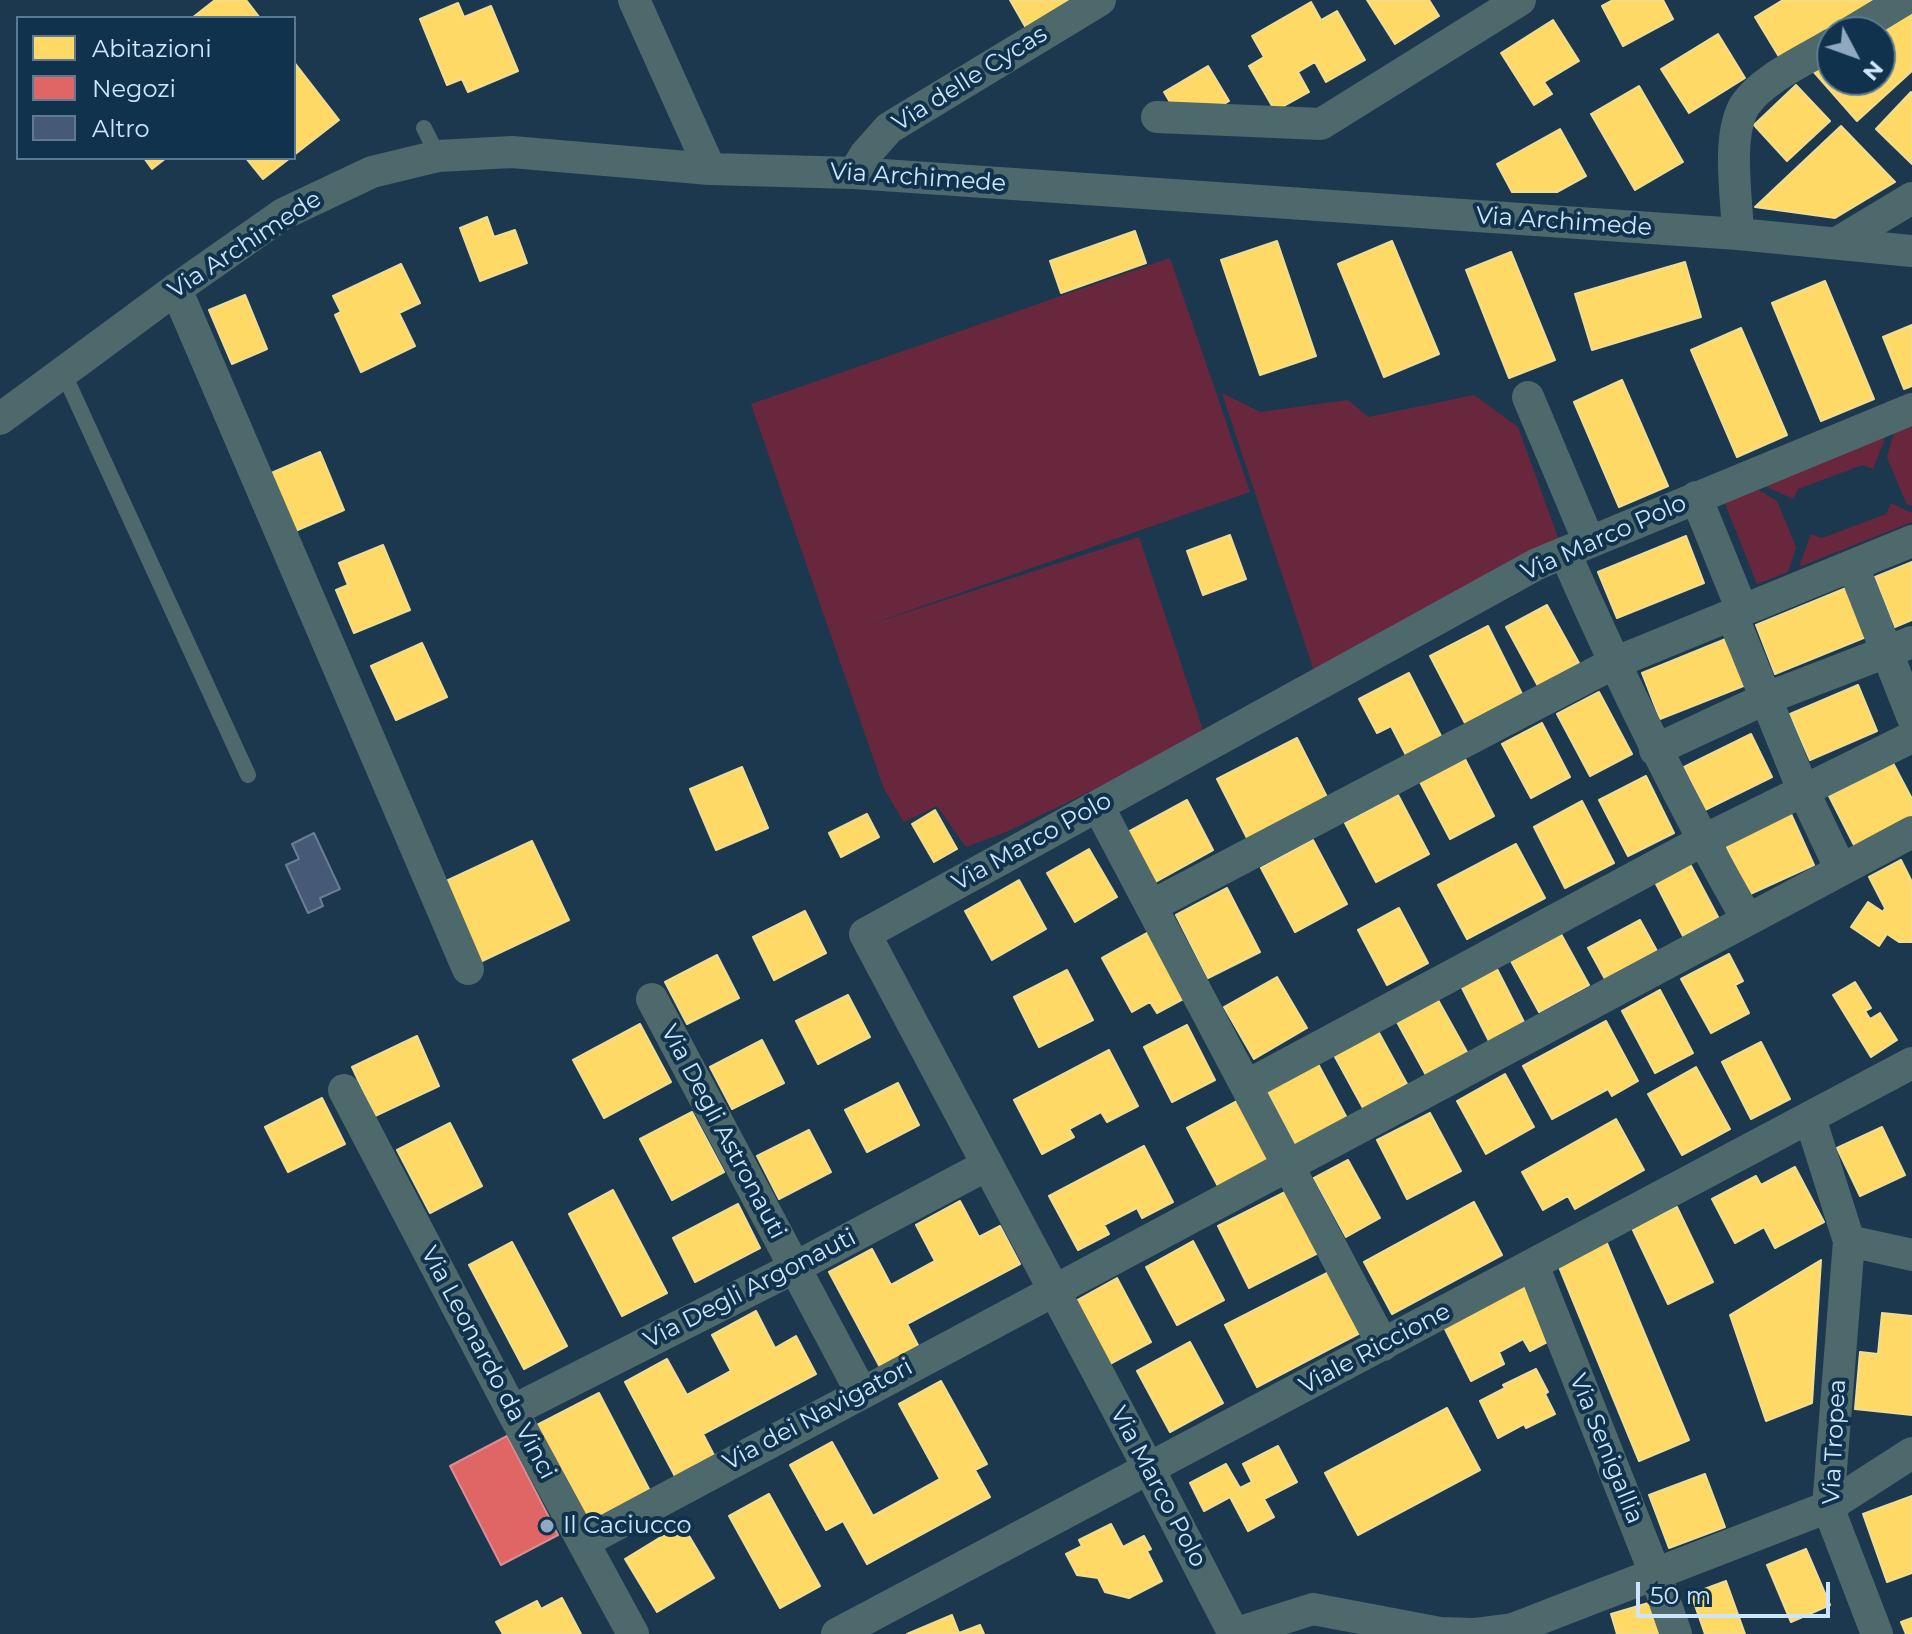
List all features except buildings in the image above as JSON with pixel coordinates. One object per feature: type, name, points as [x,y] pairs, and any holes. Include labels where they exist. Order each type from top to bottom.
[{"type":"street","points":[[634,0],[710,169]]},
{"type":"street","name":"Via delle Cycas","points":[[854,173],[889,128],[1100,0]]},
{"type":"street","points":[[1157,117],[1321,124],[1520,0]]},
{"type":"street","points":[[1878,16],[1904,0]]},
{"type":"street","points":[[1738,234],[1735,138],[1746,104],[1765,85],[1816,54]]},
{"type":"street","name":"Via Archimede","points":[[0,419],[283,214],[431,142],[710,169],[854,173],[1738,234],[1912,251]]},
{"type":"street","points":[[1837,243],[1912,198]]},
{"type":"street","points":[[176,289],[468,969]]},
{"type":"street","points":[[1528,397],[1614,663],[1702,841],[1747,919]]},
{"type":"street","name":"Via Marco Polo","points":[[1234,1634],[865,934],[1537,564],[1912,409]]},
{"type":"street","points":[[1696,497],[1767,698],[1803,790],[1841,870]]},
{"type":"street","points":[[1151,906],[1614,663],[1912,541]]},
{"type":"street","points":[[1246,1086],[1702,841],[1911,736],[1899,648],[1853,566]]},
{"type":"street","points":[[1655,750],[1767,698],[1899,648]]},
{"type":"street","points":[[1098,806],[1383,1345]]},
{"type":"street","name":"Via dei Navigatori","points":[[584,1542],[1052,1289],[1912,832]]},
{"type":"street","name":"Via Degli Astronauti","points":[[652,999],[861,1392]]},
{"type":"street","name":"Viale Riccione","points":[[837,1634],[1912,1063]]},
{"type":"street","name":"Via Leonardo da Vinci","points":[[344,1090],[633,1634]]},
{"type":"street","points":[[1810,1118],[1849,1241],[1912,1255]]},
{"type":"street","name":"Via Degli Argonauti","points":[[512,1411],[794,1268],[987,1165]]},
{"type":"street","name":"Via Tropea","points":[[1849,1241],[1828,1507],[1877,1634]]},
{"type":"street","name":"Via Senigallia","points":[[1533,1265],[1676,1634]]},
{"type":"street","points":[[1234,1634],[1313,1609],[1440,1634],[1513,1629],[1828,1507],[1912,1453]]},
{"type":"lane","points":[[63,372],[248,775]]},
{"type":"shaded area","points":[[1170,258],[1250,492],[865,626],[1139,537],[1205,736],[1006,832],[966,847],[937,806],[904,822],[884,789],[751,404]]},
{"type":"shaded area","points":[[1222,393],[1260,412],[1348,400],[1368,417],[1474,395],[1518,427],[1559,540],[1314,671]]},
{"type":"shaded area","points":[[1912,425],[1912,506],[1906,503],[1887,457],[1894,432]]},
{"type":"shaded area","points":[[1886,436],[1873,469],[1862,465],[1798,489],[1793,499],[1763,485]]},
{"type":"shaded area","points":[[1756,488],[1777,501],[1796,547],[1788,572],[1757,584],[1724,501]]},
{"type":"shaded area","points":[[1891,503],[1912,513],[1912,522],[1799,567],[1811,534],[1822,538],[1886,514]]},
{"type":"place","name":"Il Caciucco","points":[[547,1526]]}]
